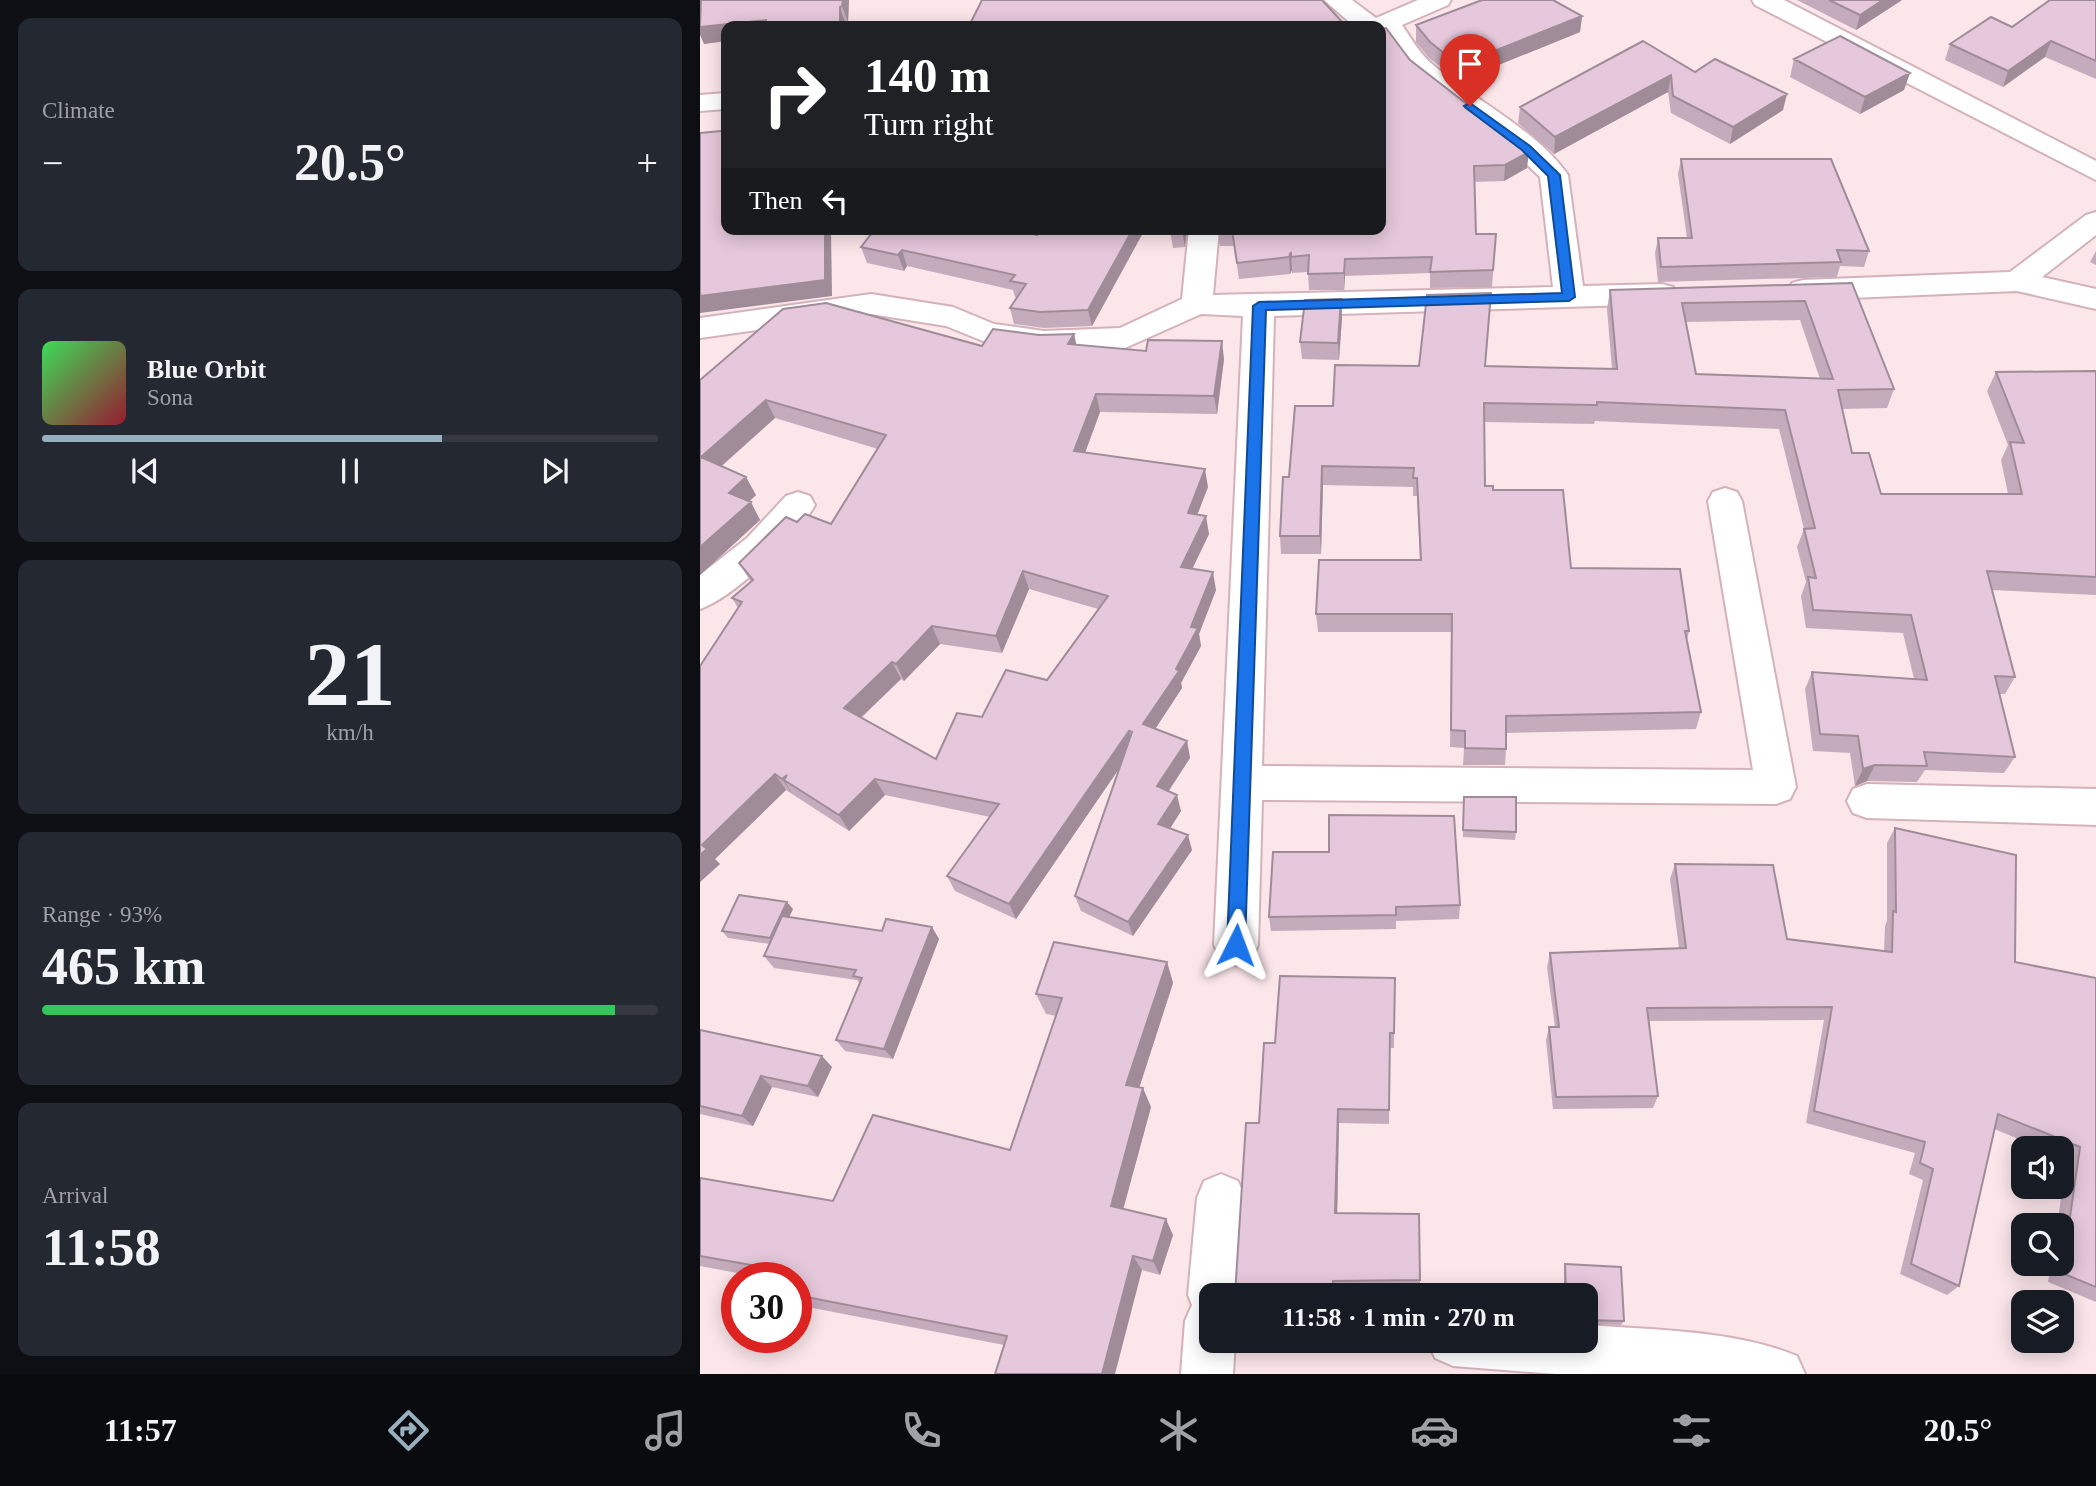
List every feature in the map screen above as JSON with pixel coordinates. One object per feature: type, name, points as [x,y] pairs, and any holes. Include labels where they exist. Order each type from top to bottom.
[{"type":"street","points":[[1336,0],[1372,21]]},
{"type":"street","points":[[1386,22],[1439,0]]},
{"type":"street","points":[[1764,0],[1862,48],[2096,172]]},
{"type":"street","points":[[1386,32],[1420,68],[1526,148],[1554,175],[1569,297]]},
{"type":"street","points":[[700,103],[721,101]]},
{"type":"street","points":[[2017,281],[2096,221]]},
{"type":"street","points":[[1197,304],[1203,235]]},
{"type":"street","points":[[1770,291],[2017,281],[2096,299]]},
{"type":"street","points":[[700,328],[871,304],[953,317],[988,332],[1044,341],[1125,338],[1197,304],[1259,306],[1690,293]]},
{"type":"street","points":[[1236,945],[1259,306]]},
{"type":"street","points":[[1243,783],[1776,788],[1725,501]]},
{"type":"street","points":[[700,596],[760,547],[798,505]]},
{"type":"street","points":[[1867,801],[2096,807]]},
{"type":"street","points":[[1214,1283],[1221,1198]]},
{"type":"street","points":[[1598,1351],[1693,1359],[1779,1374]]},
{"type":"street","points":[[1207,1374],[1209,1353]]},
{"type":"building","points":[[701,0],[843,0],[840,21],[721,21],[721,25],[700,27]]},
{"type":"building","points":[[982,0],[1322,0],[1341,21],[972,21]]},
{"type":"building","points":[[1482,0],[1553,0],[1582,16],[1459,65],[1430,42],[1416,25]]},
{"type":"building","points":[[1829,0],[1883,0],[1860,15]]},
{"type":"building","points":[[2050,0],[2096,0],[2096,61],[2051,41],[2008,71],[1950,44],[1991,17],[2012,27]]},
{"type":"building","points":[[1386,28],[1410,60],[1529,152],[1505,165],[1474,166],[1476,234],[1496,234],[1493,270],[1430,272],[1432,257],[1345,259],[1344,273],[1308,274],[1309,255],[1291,257],[1291,252],[1289,257],[1237,263],[1233,235],[1386,235]]},
{"type":"building","points":[[1840,36],[1910,73],[1865,97],[1794,59]]},
{"type":"building","points":[[1643,41],[1695,72],[1715,59],[1787,94],[1733,127],[1673,96],[1671,75],[1555,137],[1520,107]]},
{"type":"building","points":[[721,131],[721,235],[825,235],[825,280],[700,296],[700,133]]},
{"type":"building","points":[[1681,159],[1831,159],[1869,251],[1837,250],[1841,262],[1661,267],[1658,238],[1692,238]]},
{"type":"building","points":[[870,235],[1130,235],[1088,310],[1040,312],[1010,308],[1026,284],[1010,281],[1015,275],[902,250],[898,255],[861,247]]},
{"type":"building","points":[[1852,283],[1894,389],[1838,390],[1852,453],[1869,453],[1881,494],[2022,494],[2010,442],[2024,443],[1996,372],[2096,371],[2096,577],[1987,571],[2015,677],[1995,676],[2015,757],[1924,752],[1927,766],[1875,765],[1863,769],[1858,736],[1820,734],[1812,672],[1927,680],[1911,615],[1813,610],[1808,577],[1816,578],[1804,529],[1815,528],[1785,410],[1597,402],[1597,405],[1484,403],[1485,486],[1493,486],[1493,490],[1563,490],[1571,568],[1680,569],[1689,631],[1685,631],[1701,712],[1506,716],[1506,749],[1465,748],[1465,731],[1451,730],[1452,614],[1316,614],[1319,560],[1421,560],[1417,478],[1413,478],[1414,468],[1322,466],[1320,536],[1280,536],[1283,477],[1289,477],[1295,406],[1333,406],[1335,365],[1419,366],[1427,295],[1491,293],[1485,366],[1617,369],[1610,290]],"holes":[[[1805,301],[1833,379],[1696,374],[1682,303]]]},
{"type":"building","points":[[1341,299],[1338,343],[1300,342],[1305,300]]},
{"type":"building","points":[[826,303],[982,346],[993,329],[1039,335],[1074,334],[1068,344],[1146,351],[1148,340],[1222,341],[1214,396],[1096,394],[1074,451],[1205,469],[1188,513],[1206,516],[1181,567],[1213,572],[1191,627],[1198,628],[1176,669],[1179,671],[1143,724],[1187,741],[1157,786],[1177,795],[1158,824],[1188,835],[1128,922],[1075,896],[1132,732],[1129,731],[1009,904],[947,876],[999,804],[875,779],[839,815],[784,780],[787,775],[782,779],[775,774],[702,845],[707,849],[700,855],[700,666],[742,602],[732,598],[753,580],[739,563],[786,517],[797,522],[805,514],[831,524],[886,435],[766,400],[701,457],[746,477],[729,493],[751,502],[700,547],[700,380],[783,309]],"holes":[[[1023,571],[1108,596],[1047,680],[1006,670],[982,717],[957,713],[936,759],[844,708],[892,662],[896,664],[932,626],[996,636]]]},
{"type":"building","points":[[1464,797],[1516,797],[1516,832],[1463,830]]},
{"type":"building","points":[[1329,815],[1454,816],[1460,905],[1396,907],[1396,915],[1269,917],[1273,852],[1329,852]]},
{"type":"building","points":[[1895,828],[2016,855],[2015,962],[2096,978],[2096,1287],[2069,1276],[2074,1276],[2074,1213],[2071,1213],[2080,1147],[2074,1145],[2074,1136],[2053,1136],[1998,1114],[1959,1286],[1911,1264],[1933,1169],[1920,1163],[1925,1142],[1814,1111],[1832,1007],[1647,1008],[1658,1096],[1556,1097],[1549,1027],[1559,1027],[1550,953],[1686,948],[1675,864],[1773,865],[1787,939],[1892,952],[1893,911],[1896,912]]},
{"type":"building","points":[[739,895],[787,902],[770,938],[722,931]]},
{"type":"building","points":[[782,916],[882,931],[886,919],[932,927],[884,1049],[836,1040],[862,978],[853,976],[856,970],[764,956]]},
{"type":"building","points":[[1054,942],[1167,962],[1126,1085],[1143,1088],[1111,1206],[1166,1219],[1153,1261],[1133,1256],[1102,1374],[995,1374],[1007,1336],[812,1298],[812,1262],[734,1262],[700,1256],[700,1178],[833,1201],[873,1115],[1010,1150],[1062,998],[1036,994]]},
{"type":"building","points":[[1280,976],[1395,978],[1394,1033],[1390,1033],[1389,1110],[1338,1109],[1335,1213],[1419,1214],[1420,1280],[1236,1283],[1246,1123],[1259,1123],[1264,1043],[1275,1043]]},
{"type":"building","points":[[700,1030],[822,1056],[808,1086],[761,1076],[742,1116],[700,1106]]},
{"type":"building","points":[[1565,1264],[1621,1267],[1624,1321],[1598,1320],[1598,1283],[1566,1283]]},
{"type":"route","points":[[1236,945],[1259,306],[1569,297],[1554,175],[1526,148],[1470,106]]}]
